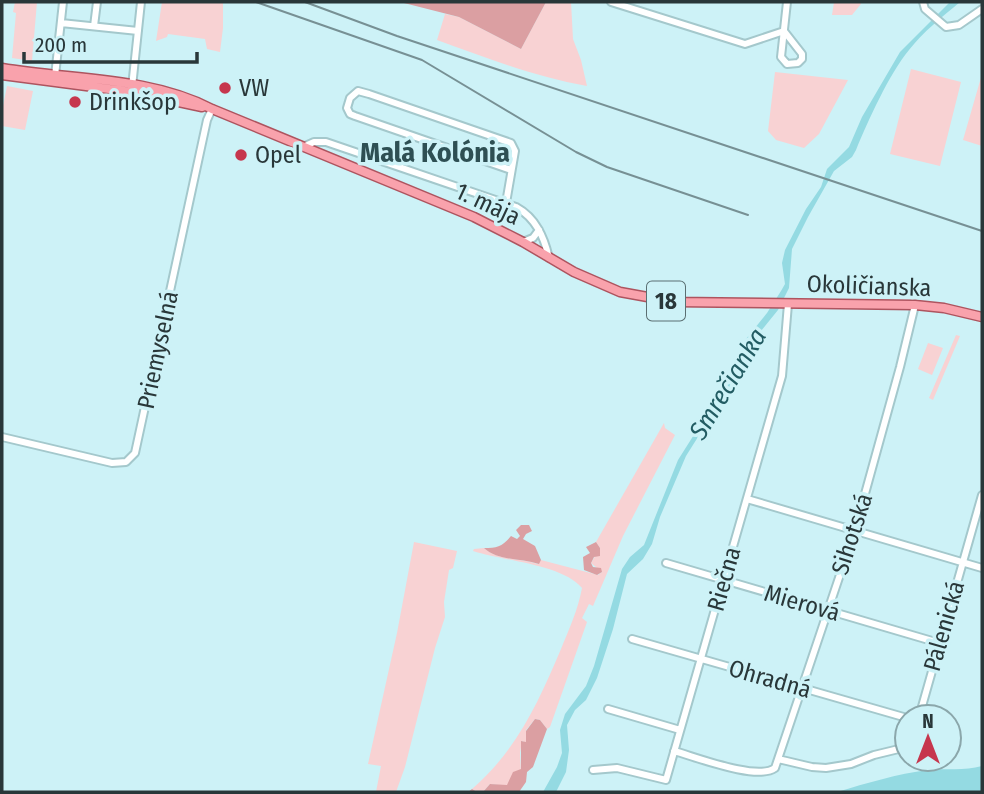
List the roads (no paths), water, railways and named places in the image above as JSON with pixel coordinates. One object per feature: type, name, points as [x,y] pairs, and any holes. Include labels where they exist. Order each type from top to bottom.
[{"type":"main road","name":"1. mája","points":[[2,68],[132,89]]},
{"type":"main road","name":"1. mája","points":[[2,75],[190,97],[212,109],[474,217],[588,279],[638,297],[675,302],[753,303]]},
{"type":"main road","name":"Okoličianska","points":[[753,303],[915,305],[944,308],[982,317]]},
{"type":"street","points":[[55,76],[63,2]]},
{"type":"street","points":[[94,26],[97,2]]},
{"type":"street","points":[[132,89],[141,2]]},
{"type":"street","points":[[611,2],[745,44],[784,31]]},
{"type":"street","points":[[784,31],[802,54],[800,61],[795,64],[787,64],[781,57],[787,2]]},
{"type":"street","points":[[923,2],[943,26],[959,25],[982,9]]},
{"type":"street","points":[[61,23],[138,31]]},
{"type":"street","points":[[506,203],[515,151],[513,144],[369,94],[358,91],[350,98],[347,108],[350,114],[511,170]]},
{"type":"street","name":"Priemyselná","points":[[2,437],[112,463],[126,462],[135,453],[207,121],[212,109]]},
{"type":"street","points":[[303,147],[314,142],[326,142],[506,203],[524,212],[539,230],[550,258]]},
{"type":"street","points":[[523,242],[533,239],[539,230]]},
{"type":"street","name":"Riečna","points":[[593,770],[617,768],[666,780],[782,376],[787,304]]},
{"type":"street","name":"Sihotská","points":[[778,759],[855,530],[915,305]]},
{"type":"street","name":"Pálenická","points":[[923,703],[982,495]]},
{"type":"street","points":[[747,499],[982,568]]},
{"type":"street","name":"Mierová","points":[[666,564],[939,643]]},
{"type":"street","name":"Ohradná","points":[[632,639],[893,714]]},
{"type":"street","points":[[608,709],[680,730]]},
{"type":"street","points":[[674,751],[763,773],[773,770],[778,759],[826,768],[851,764],[893,750]]},
{"type":"water","name":"Smrečianka","points":[[950,2],[960,2],[914,43],[901,60],[852,157],[834,171],[808,217],[792,249],[789,288],[778,310],[756,337],[732,390],[720,402],[686,456],[660,517],[652,544],[643,559],[627,574],[597,678],[586,700],[575,710],[567,725],[569,750],[566,772],[556,792],[543,792],[562,753],[560,730],[565,714],[586,686],[594,666],[622,569],[630,557],[644,545],[678,460],[709,411],[746,339],[785,284],[782,263],[785,250],[806,209],[821,187],[827,169],[849,147],[862,117],[900,52]]},
{"type":"water","points":[[982,766],[982,792],[837,792],[911,773],[963,773],[963,768]]},
{"type":"railway","points":[[256,2],[422,60],[576,152],[607,167],[748,215]]},
{"type":"railway","points":[[305,2],[397,36],[982,231]]},
{"type":"place","name":"VW","points":[[225,88]]},
{"type":"place","name":"Drinkšop","points":[[75,102]]},
{"type":"place","name":"Opel","points":[[241,155]]},
{"type":"district","name":"Malá Kolónia","points":[[435,152]]}]
